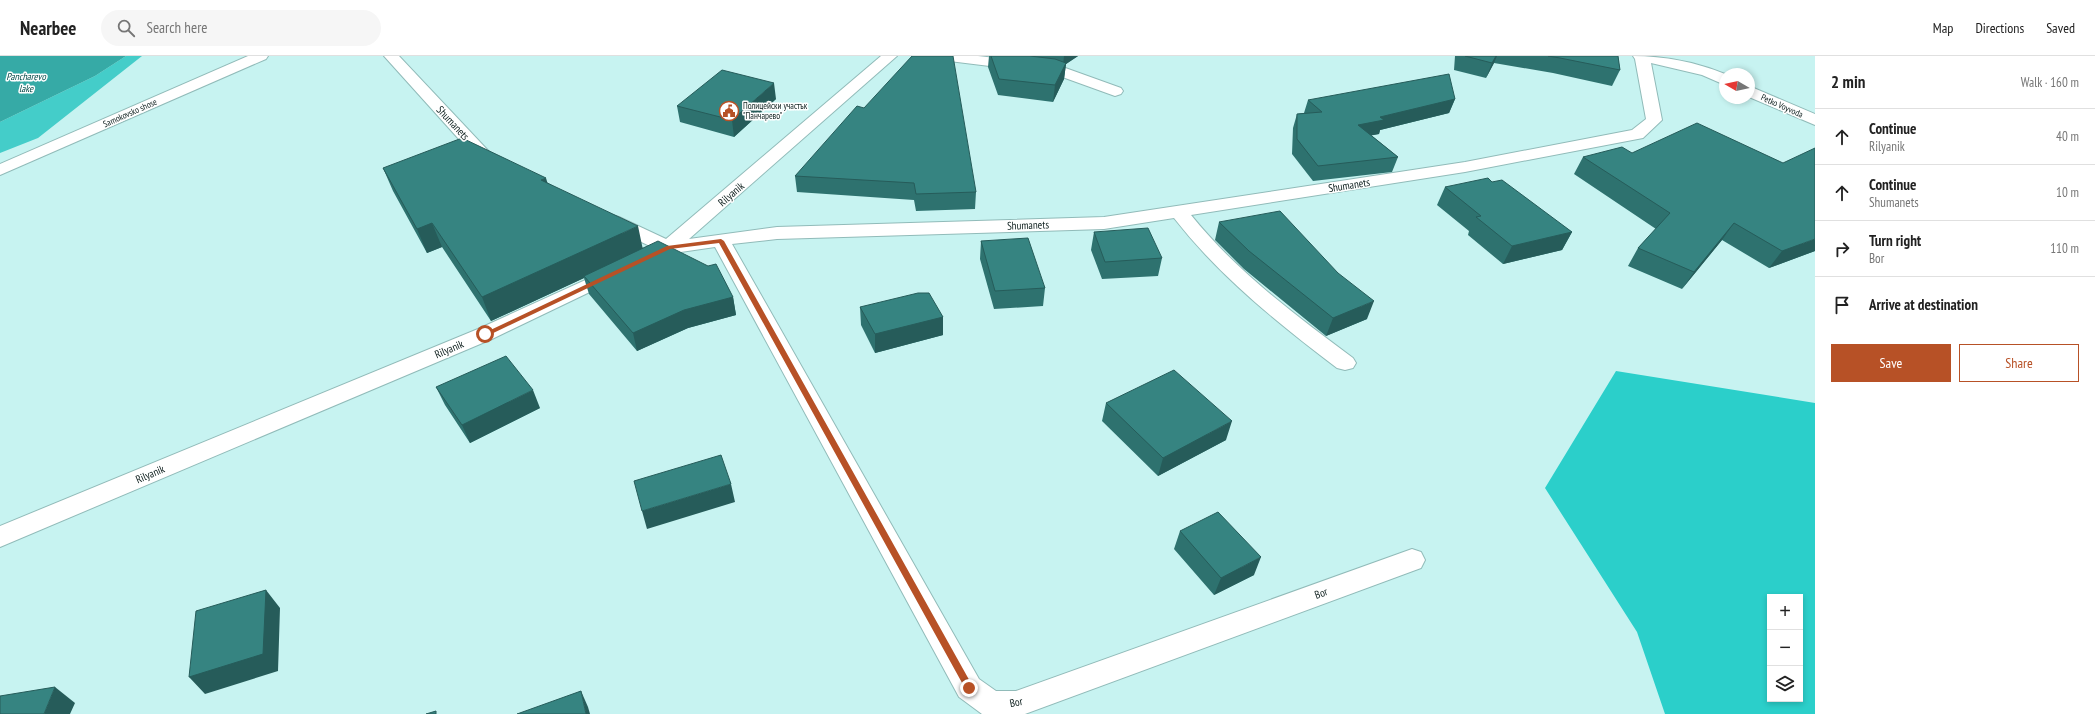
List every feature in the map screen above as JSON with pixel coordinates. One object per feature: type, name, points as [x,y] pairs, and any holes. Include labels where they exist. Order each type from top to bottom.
[{"type":"street","name":"Samokovsko shose","points":[[0,170],[261,56]]},
{"type":"street","name":"Shumanets","points":[[391,56],[490,163],[504,170]]},
{"type":"street","name":"Rilyanik","points":[[0,537],[485,334],[669,247],[890,56]]},
{"type":"street","points":[[941,56],[1057,70],[1115,91]]},
{"type":"street","name":"Shumanets","points":[[669,247],[777,234],[1104,223],[1466,167],[1637,134],[1654,120],[1641,56]]},
{"type":"street","points":[[1641,56],[1707,72],[1719,77]]},
{"type":"street","name":"Petko Voyvoda","points":[[1755,94],[1815,120]]},
{"type":"street","points":[[1178,212],[1191,229],[1231,273],[1282,316],[1345,363]]},
{"type":"street","points":[[597,214],[669,247]]},
{"type":"street","name":"Bor","points":[[721,241],[969,688],[991,704],[1016,704],[1412,560]]},
{"type":"shaded area","points":[[126,56],[142,56],[38,138],[0,153],[0,122],[95,76]]},
{"type":"shaded area","points":[[1616,371],[1815,403],[1815,714],[1665,714],[1637,632],[1545,488]]},
{"type":"water","name":"Pancharevo lake","points":[[0,56],[126,56],[95,76],[0,122]]},
{"type":"building","points":[[912,56],[953,56],[976,192],[916,194],[914,183],[795,176],[857,106],[864,108]]},
{"type":"building","points":[[991,56],[1030,56],[1055,59],[1066,63],[1055,85],[999,79]]},
{"type":"building","points":[[1465,56],[1496,56],[1492,63]]},
{"type":"building","points":[[1548,56],[1618,56],[1620,70],[1560,58]]},
{"type":"building","points":[[722,70],[774,83],[732,120],[677,106]]},
{"type":"building","points":[[1449,74],[1455,99],[1380,117],[1384,120],[1358,125],[1398,157],[1318,166],[1297,139],[1297,114],[1322,112],[1308,100]]},
{"type":"building","points":[[1697,123],[1783,163],[1815,148],[1815,239],[1782,251],[1734,223],[1694,272],[1638,248],[1670,213],[1583,157],[1622,147],[1632,153]]},
{"type":"building","points":[[462,138],[546,178],[541,180],[638,226],[482,297],[432,223],[417,229],[383,168]]},
{"type":"building","points":[[1488,178],[1492,182],[1502,180],[1572,232],[1512,246],[1476,217],[1481,216],[1445,187]]},
{"type":"building","points":[[1280,211],[1338,273],[1374,301],[1333,318],[1249,251],[1219,222]]},
{"type":"building","points":[[1148,228],[1162,258],[1105,262],[1094,232]]},
{"type":"building","points":[[1028,238],[1045,288],[995,291],[981,241]]},
{"type":"building","points":[[658,241],[708,266],[716,264],[733,297],[684,310],[633,333],[584,276]]},
{"type":"building","points":[[918,293],[929,293],[943,317],[875,334],[860,307]]},
{"type":"building","points":[[506,356],[533,390],[462,425],[436,387]]},
{"type":"building","points":[[1174,370],[1232,421],[1163,458],[1106,403]]},
{"type":"building","points":[[721,455],[731,484],[642,511],[634,481]]},
{"type":"building","points":[[1218,512],[1261,557],[1221,578],[1180,531]]},
{"type":"building","points":[[266,590],[263,654],[189,677],[196,611]]},
{"type":"building","points":[[55,687],[44,714],[0,714],[0,696]]},
{"type":"building","points":[[581,691],[586,714],[517,714]]},
{"type":"building","points":[[436,711],[436,714],[426,714]]},
{"type":"place","name":"Полицейски участък \"Панчарево\"","points":[[729,111]]},
{"type":"route","points":[[485,334],[669,247],[721,241],[969,688]]}]
